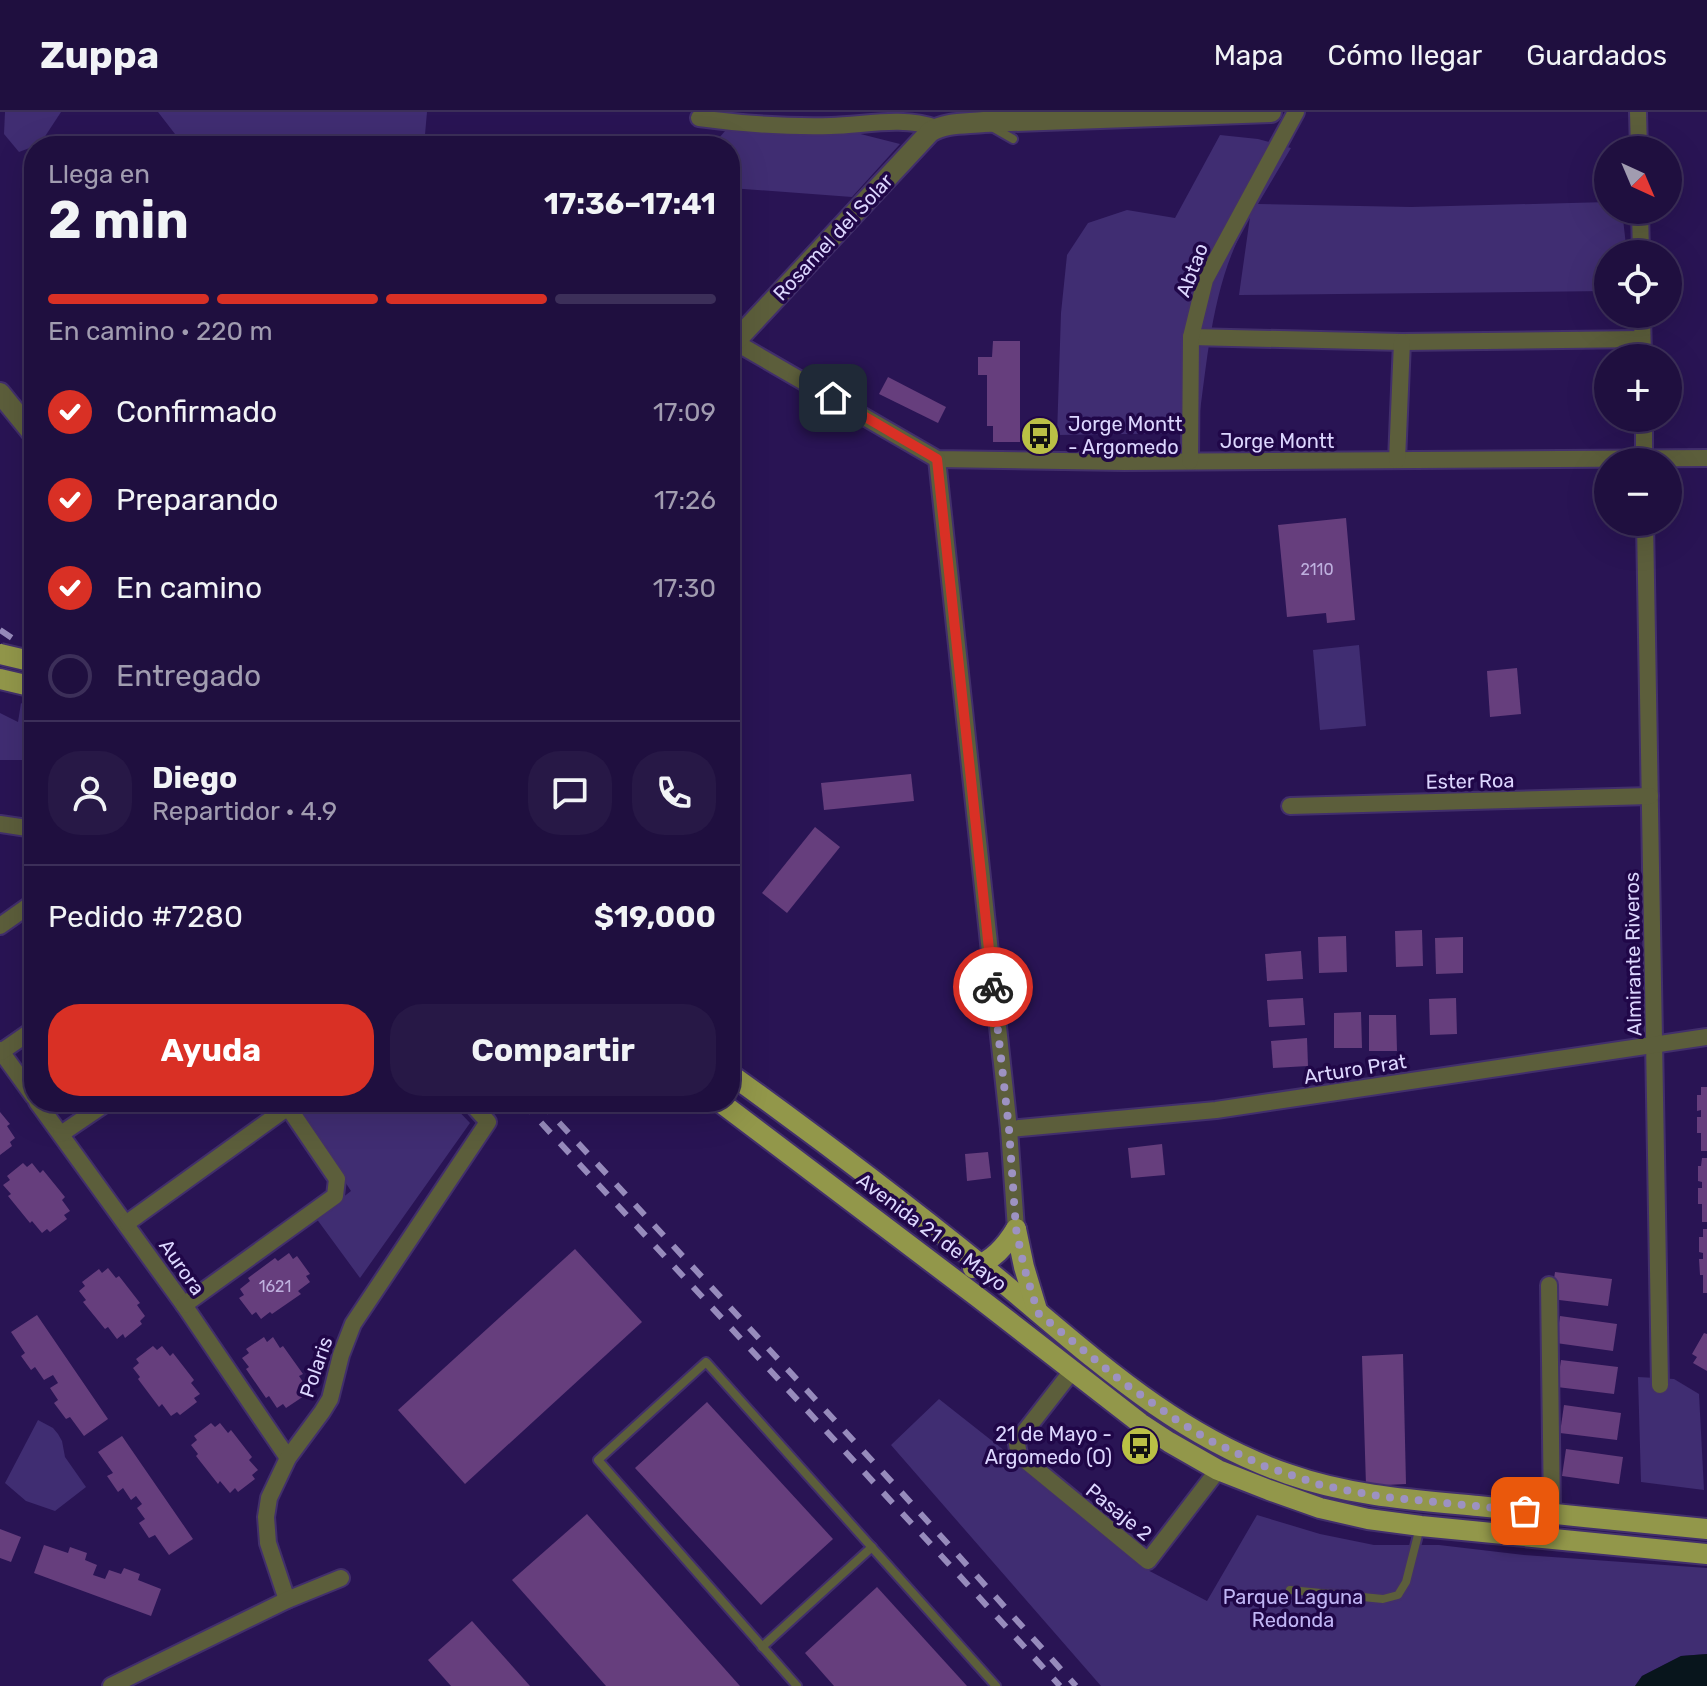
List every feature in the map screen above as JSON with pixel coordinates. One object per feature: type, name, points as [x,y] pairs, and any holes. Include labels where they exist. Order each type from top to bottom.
[{"type":"main road","points":[[0,654],[24,660]]},
{"type":"main road","points":[[0,679],[24,685]]},
{"type":"main road","name":"Avenida 21 de Mayo","points":[[740,1082],[981,1265],[1121,1381],[1209,1440],[1264,1466],[1321,1485],[1370,1495],[1707,1529]]},
{"type":"main road","name":"Avenida 21 de Mayo","points":[[733,1112],[1140,1423],[1218,1470],[1320,1508],[1368,1519],[1707,1554]]},
{"type":"main road","points":[[938,1267],[963,1269],[981,1265],[1000,1252],[1016,1229]]},
{"type":"main road","points":[[1016,1229],[1038,1313]]},
{"type":"street","points":[[698,115],[732,123],[829,126],[908,117],[936,128],[984,122],[1186,119],[1271,112]]},
{"type":"street","name":"Abtao","points":[[1190,461],[1191,337],[1205,280],[1296,112]]},
{"type":"street","points":[[1638,112],[1639,136]]},
{"type":"street","name":"Rosamel del Solar","points":[[740,335],[936,128]]},
{"type":"street","points":[[1642,328],[1642,344]]},
{"type":"street","points":[[1191,337],[1402,342],[1642,339]]},
{"type":"street","points":[[1397,460],[1402,342]]},
{"type":"street","name":"Jorge Montt","points":[[740,348],[937,459],[1124,462],[1594,460]]},
{"type":"street","points":[[0,393],[24,423]]},
{"type":"street","name":"Jorge Montt","points":[[1682,459],[1707,458]]},
{"type":"street","points":[[937,459],[1009,1129],[1016,1229]]},
{"type":"street","name":"Almirante Riveros","points":[[1645,536],[1660,1385]]},
{"type":"street","name":"Ester Roa","points":[[1290,806],[1650,796]]},
{"type":"street","points":[[0,824],[24,828]]},
{"type":"street","points":[[0,926],[24,909]]},
{"type":"street","points":[[1,1051],[24,1036]]},
{"type":"street","name":"Arturo Prat","points":[[1009,1129],[1216,1110],[1707,1037]]},
{"type":"street","name":"Aurora","points":[[1,1051],[24,1083]]},
{"type":"street","name":"Aurora","points":[[45,1112],[127,1223],[288,1458]]},
{"type":"street","points":[[61,1134],[93,1112]]},
{"type":"street","points":[[127,1223],[281,1112]]},
{"type":"street","points":[[184,1305],[335,1196],[337,1179],[297,1112]]},
{"type":"street","name":"Polaris","points":[[287,1600],[268,1543],[266,1517],[269,1498],[288,1458],[330,1399],[353,1324],[488,1122],[479,1112]]},
{"type":"street","points":[[1549,1285],[1552,1514]]},
{"type":"street","name":"Pasaje 2","points":[[1072,1371],[1019,1439],[1019,1455],[1148,1561],[1218,1470]]},
{"type":"street","points":[[111,1686],[287,1600],[341,1578]]},
{"type":"lane","points":[[984,122],[1013,139]]},
{"type":"lane","points":[[797,1686],[598,1460],[706,1362],[996,1686]]},
{"type":"lane","points":[[1290,1590],[1383,1599],[1398,1595],[1406,1582],[1421,1526]]},
{"type":"lane","points":[[762,1647],[872,1547]]},
{"type":"green space","points":[[5,112],[61,112],[45,136],[24,136],[24,150],[19,152],[4,134]]},
{"type":"green space","points":[[158,112],[427,112],[425,136],[175,134]]},
{"type":"green space","points":[[732,123],[829,126],[900,144],[852,197],[740,189],[740,136],[721,136]]},
{"type":"green space","points":[[1220,135],[1258,139],[1291,148],[1258,204],[1411,207],[1594,202],[1594,224],[1624,224],[1625,240],[1594,240],[1594,291],[1239,295],[1250,217],[1237,242],[1219,294],[1197,433],[1057,435],[1061,313],[1067,255],[1088,223],[1127,210],[1175,218]]},
{"type":"green space","points":[[1359,645],[1366,726],[1320,730],[1313,650]]},
{"type":"green space","points":[[21,703],[24,705],[24,760],[0,760],[0,713],[18,722]]},
{"type":"green space","points":[[460,1112],[470,1123],[360,1278],[316,1218],[351,1191],[304,1119],[305,1114]]},
{"type":"green space","points":[[1638,1377],[1674,1379],[1699,1394],[1704,1490],[1641,1482]]},
{"type":"green space","name":"Parque Laguna Redonda","points":[[939,1399],[1010,1455],[1138,1565],[1207,1601],[1257,1515],[1320,1534],[1374,1545],[1439,1545],[1524,1555],[1707,1568],[1707,1654],[1681,1656],[1642,1676],[1635,1686],[1101,1686],[891,1445]]},
{"type":"green space","points":[[38,1420],[58,1434],[65,1457],[86,1487],[55,1511],[26,1501],[5,1483]]},
{"type":"shaded area","points":[[1707,1654],[1707,1686],[1635,1686],[1642,1676],[1681,1656]]},
{"type":"building","points":[[993,341],[1020,341],[1020,442],[993,442],[993,426],[987,426],[987,375],[978,375],[978,357],[992,357]]},
{"type":"building","points":[[888,377],[946,407],[938,423],[879,394]]},
{"type":"building","points":[[1346,518],[1355,620],[1327,623],[1326,613],[1287,617],[1278,525]]},
{"type":"building","points":[[1517,668],[1521,714],[1490,717],[1487,671]]},
{"type":"building","points":[[911,774],[914,801],[824,810],[821,783]]},
{"type":"building","points":[[815,827],[840,847],[787,913],[762,893]]},
{"type":"building","points":[[1422,930],[1423,966],[1396,967],[1395,931]]},
{"type":"building","points":[[1346,936],[1347,972],[1319,973],[1318,937]]},
{"type":"building","points":[[1463,937],[1463,973],[1436,974],[1435,938]]},
{"type":"building","points":[[1301,951],[1303,979],[1267,981],[1265,954]]},
{"type":"building","points":[[1303,998],[1305,1025],[1269,1027],[1267,1000]]},
{"type":"building","points":[[1456,998],[1457,1034],[1430,1035],[1429,999]]},
{"type":"building","points":[[1361,1012],[1362,1048],[1334,1048],[1334,1013]]},
{"type":"building","points":[[1369,1015],[1396,1015],[1397,1051],[1369,1051]]},
{"type":"building","points":[[1307,1038],[1308,1066],[1273,1068],[1271,1041]]},
{"type":"building","points":[[1701,1087],[1707,1087],[1707,1151],[1701,1151],[1701,1133],[1697,1133],[1697,1117],[1701,1117],[1701,1110],[1697,1111],[1697,1095],[1701,1095]]},
{"type":"building","points":[[0,1112],[10,1124],[7,1126],[15,1138],[10,1142],[12,1146],[0,1155]]},
{"type":"building","points":[[1162,1144],[1165,1175],[1131,1178],[1128,1148]]},
{"type":"building","points":[[988,1152],[991,1178],[967,1181],[965,1154]]},
{"type":"building","points":[[1702,1158],[1707,1158],[1707,1222],[1702,1222],[1702,1204],[1698,1204],[1698,1188],[1702,1188],[1702,1182],[1698,1181],[1698,1166],[1701,1166]]},
{"type":"building","points":[[23,1163],[27,1167],[32,1163],[40,1173],[43,1170],[65,1197],[62,1200],[70,1211],[64,1215],[67,1219],[50,1232],[47,1229],[42,1233],[32,1221],[30,1223],[3,1185],[10,1180],[7,1176]]},
{"type":"building","points":[[1703,1229],[1707,1229],[1707,1293],[1703,1293],[1699,1259],[1703,1259],[1703,1253],[1699,1252],[1699,1237],[1703,1237]]},
{"type":"building","points":[[575,1249],[642,1322],[465,1484],[398,1410]]},
{"type":"building","points":[[289,1253],[293,1259],[297,1256],[310,1274],[306,1276],[310,1282],[298,1291],[301,1294],[272,1314],[270,1312],[261,1319],[256,1312],[252,1315],[239,1298],[244,1295],[240,1289],[250,1281],[248,1278],[275,1258],[278,1261]]},
{"type":"building","points":[[108,1268],[116,1278],[119,1276],[140,1303],[137,1305],[145,1316],[140,1321],[142,1324],[125,1338],[123,1334],[117,1339],[108,1327],[105,1329],[83,1302],[86,1300],[79,1291],[85,1286],[82,1282],[99,1269],[102,1273]]},
{"type":"building","points":[[1555,1272],[1612,1279],[1608,1306],[1551,1299]]},
{"type":"building","points":[[37,1315],[108,1419],[84,1436],[70,1417],[66,1419],[54,1403],[58,1400],[50,1388],[58,1383],[53,1375],[44,1380],[35,1367],[31,1370],[21,1356],[25,1353],[11,1332]]},
{"type":"building","points":[[1560,1316],[1617,1324],[1613,1351],[1556,1343]]},
{"type":"building","points":[[1704,1333],[1707,1334],[1707,1371],[1693,1363],[1697,1357],[1692,1354]]},
{"type":"building","points":[[264,1337],[267,1342],[273,1337],[280,1348],[283,1346],[303,1374],[299,1376],[307,1388],[301,1392],[304,1396],[286,1408],[283,1404],[277,1408],[269,1396],[266,1398],[242,1358],[249,1353],[246,1349]]},
{"type":"building","points":[[153,1346],[157,1350],[162,1346],[170,1356],[173,1353],[194,1380],[191,1383],[200,1394],[194,1398],[197,1402],[180,1415],[177,1412],[171,1416],[162,1404],[159,1407],[133,1368],[139,1363],[136,1359]]},
{"type":"building","points":[[1403,1354],[1406,1484],[1366,1486],[1362,1356]]},
{"type":"building","points":[[1561,1360],[1618,1367],[1614,1394],[1557,1387]]},
{"type":"building","points":[[707,1402],[833,1539],[761,1605],[635,1468]]},
{"type":"building","points":[[1564,1405],[1621,1413],[1617,1440],[1560,1433]]},
{"type":"building","points":[[211,1423],[215,1427],[220,1423],[228,1433],[231,1430],[258,1470],[252,1475],[255,1479],[238,1492],[235,1488],[230,1493],[220,1481],[218,1484],[191,1445],[197,1440],[194,1436]]},
{"type":"building","points":[[122,1436],[193,1539],[169,1555],[155,1535],[149,1538],[139,1523],[145,1519],[137,1508],[142,1504],[136,1496],[131,1500],[123,1488],[118,1492],[107,1476],[113,1473],[98,1452]]},
{"type":"building","points":[[1566,1449],[1623,1457],[1619,1484],[1562,1476]]},
{"type":"building","points":[[587,1514],[740,1686],[606,1686],[512,1580]]},
{"type":"building","points":[[0,1529],[21,1537],[11,1562],[0,1558]]},
{"type":"building","points":[[44,1545],[68,1553],[70,1547],[87,1553],[85,1560],[97,1565],[93,1575],[105,1579],[109,1570],[121,1574],[124,1568],[140,1574],[138,1580],[161,1589],[151,1616],[34,1573]]},
{"type":"building","points":[[877,1587],[967,1686],[834,1686],[805,1653]]},
{"type":"building","points":[[472,1621],[530,1686],[451,1686],[428,1660]]},
{"type":"railway","points":[[0,630],[24,646]]},
{"type":"railway","points":[[0,646],[24,662]]},
{"type":"railway","points":[[531,1112],[1060,1686]]},
{"type":"railway","points":[[549,1112],[1076,1686]]},
{"type":"way so far","points":[[993,987],[1009,1129],[1016,1229],[1038,1313],[1121,1381],[1178,1421],[1209,1440],[1264,1466],[1321,1485],[1355,1492],[1525,1511]]},
{"type":"place","name":"Jorge Montt - Argomedo","points":[[1040,436]]},
{"type":"place","name":"21 de Mayo - Argomedo (O)","points":[[1140,1446]]},
{"type":"route","points":[[833,398],[937,459],[993,987]]}]
